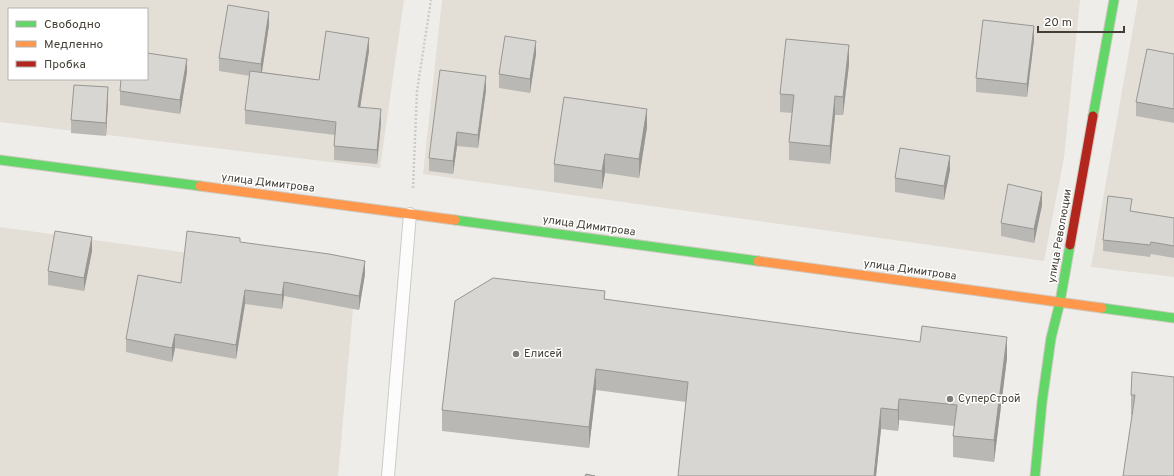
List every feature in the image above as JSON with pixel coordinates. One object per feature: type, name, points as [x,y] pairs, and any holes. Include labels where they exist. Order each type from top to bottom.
[{"type":"main road","name":"улица Революции","points":[[1035,476],[1042,402],[1051,338],[1060,302],[1114,0]]},
{"type":"main road","name":"улица Димитрова","points":[[0,160],[1174,318]]},
{"type":"lane","points":[[388,476],[410,214]]},
{"type":"path","points":[[413,195],[417,91],[431,0]]},
{"type":"shaded area","points":[[0,0],[404,0],[380,168],[0,122]]},
{"type":"shaded area","points":[[442,0],[1080,0],[1064,158],[1044,261],[423,174]]},
{"type":"shaded area","points":[[1138,0],[1174,0],[1174,277],[1091,267]]},
{"type":"shaded area","points":[[0,227],[356,276],[338,476],[0,476]]},
{"type":"building","points":[[228,5],[269,12],[261,64],[219,58]]},
{"type":"building","points":[[983,20],[1034,26],[1027,84],[976,78]]},
{"type":"building","points":[[326,31],[369,38],[358,107],[381,109],[377,150],[334,146],[336,122],[245,110],[250,71],[319,80]]},
{"type":"building","points":[[505,36],[536,41],[530,79],[499,74]]},
{"type":"building","points":[[786,39],[849,45],[843,97],[835,96],[830,146],[789,142],[794,95],[780,94]]},
{"type":"building","points":[[1147,49],[1174,54],[1174,109],[1136,102]]},
{"type":"building","points":[[148,53],[187,59],[180,100],[120,91],[121,80],[148,80]]},
{"type":"building","points":[[440,70],[486,76],[478,135],[457,132],[453,161],[429,158]]},
{"type":"building","points":[[74,85],[108,87],[106,123],[71,120]]},
{"type":"building","points":[[564,97],[647,109],[639,159],[605,154],[602,171],[554,164]]},
{"type":"building","points":[[900,148],[950,156],[944,186],[895,178]]},
{"type":"building","points":[[1008,184],[1042,192],[1034,229],[1001,223]]},
{"type":"building","points":[[1108,196],[1132,199],[1130,211],[1174,218],[1174,246],[1151,242],[1150,245],[1103,240]]},
{"type":"building","points":[[55,231],[92,237],[84,278],[48,271]]},
{"type":"building","points":[[187,231],[240,238],[240,242],[329,254],[365,261],[359,296],[284,282],[282,295],[245,290],[236,345],[175,334],[172,348],[126,339],[138,275],[181,283]]},
{"type":"building","points":[[493,278],[605,291],[604,299],[920,342],[922,326],[1007,337],[994,440],[953,436],[957,405],[899,399],[898,410],[881,408],[874,476],[678,476],[688,382],[596,369],[589,427],[442,410],[455,301]]},
{"type":"building","points":[[1132,372],[1174,377],[1174,476],[1123,476],[1135,395],[1131,395]]},
{"type":"traffic: fast","points":[[1093,116],[1114,0]]},
{"type":"traffic: fast","points":[[0,160],[200,186]]},
{"type":"traffic: fast","points":[[455,220],[758,261]]},
{"type":"traffic: fast","points":[[1035,476],[1042,402],[1051,338],[1060,302],[1070,245]]},
{"type":"traffic: fast","points":[[1102,308],[1174,318]]},
{"type":"traffic: slow","points":[[200,186],[455,220]]},
{"type":"traffic: slow","points":[[758,261],[1102,308]]},
{"type":"traffic: jam","points":[[1070,245],[1093,116]]},
{"type":"place","name":"Елисей","points":[[516,354]]},
{"type":"place","name":"СуперСтрой","points":[[950,399]]}]
